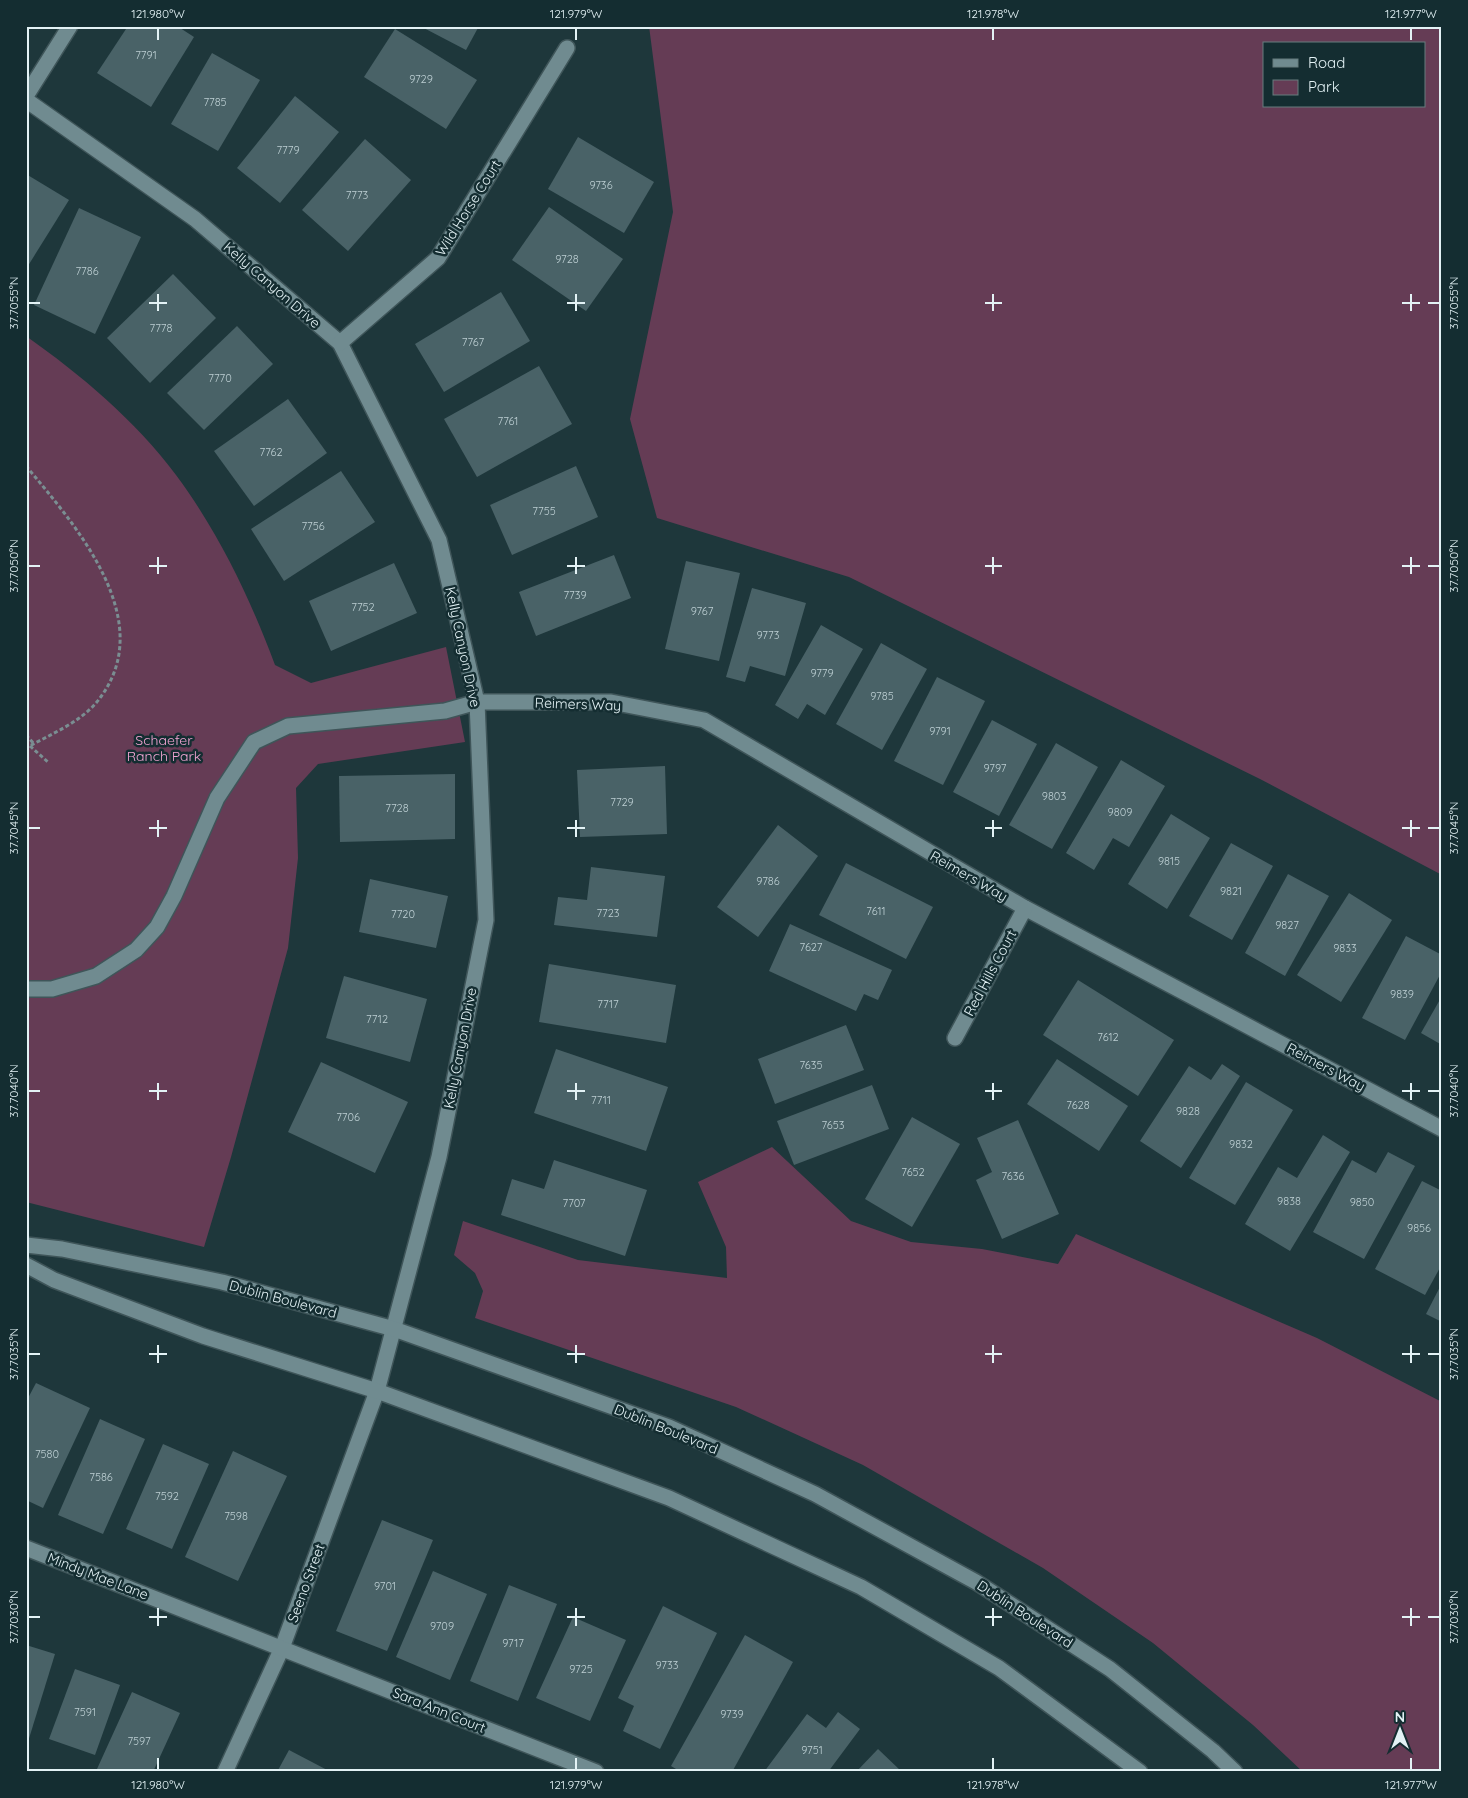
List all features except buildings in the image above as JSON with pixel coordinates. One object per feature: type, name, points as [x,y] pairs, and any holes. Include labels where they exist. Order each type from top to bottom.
[{"type":"street","points":[[26,98],[70,26]]},
{"type":"street","name":"Wild Horse Court","points":[[340,343],[438,258],[567,48]]},
{"type":"street","name":"Kelly Canyon Drive","points":[[26,98],[195,219],[340,343],[439,540],[477,702],[486,920],[439,1157],[377,1391]]},
{"type":"street","name":"Reimers Way","points":[[26,989],[52,989],[96,976],[136,950],[157,927],[174,896],[217,798],[254,742],[288,726],[445,711],[477,702],[611,702],[704,720],[1025,908],[1442,1129]]},
{"type":"street","name":"Red Hills Court","points":[[955,1038],[1025,908]]},
{"type":"street","name":"Dublin Boulevard","points":[[26,1245],[62,1248],[222,1282],[394,1329],[669,1427],[815,1494],[976,1582],[1110,1669],[1213,1751],[1235,1772]]},
{"type":"street","points":[[26,1265],[54,1280],[203,1336],[377,1391],[669,1498],[862,1587],[999,1668],[1140,1772]]},
{"type":"street","name":"Seeno Street","points":[[225,1772],[282,1648],[377,1391]]},
{"type":"street","name":"Mindy Mae Lane","points":[[26,1548],[282,1648]]},
{"type":"street","name":"Sara Ann Court","points":[[282,1648],[596,1772]]},
{"type":"path","points":[[26,466],[80,530],[114,599],[122,640],[114,676],[96,704],[71,723],[28,747],[49,763]]},
{"type":"path","points":[[26,735],[34,744]]},
{"type":"green space","points":[[649,26],[1442,26],[1442,875],[1260,779],[849,577],[657,518],[630,419],[673,212]]},
{"type":"green space","name":"Schaefer Ranch Park","points":[[26,336],[67,366],[125,417],[176,475],[220,543],[255,615],[275,665],[311,683],[446,647],[465,742],[318,764],[296,788],[298,858],[288,948],[231,1157],[204,1247],[26,1202]]},
{"type":"green space","points":[[772,1147],[851,1221],[911,1242],[982,1249],[1058,1264],[1076,1234],[1317,1338],[1442,1402],[1442,1772],[1303,1772],[1253,1725],[1153,1643],[1043,1568],[863,1465],[736,1407],[475,1318],[483,1291],[475,1273],[454,1255],[463,1221],[578,1260],[727,1278],[726,1247],[698,1182]]}]
